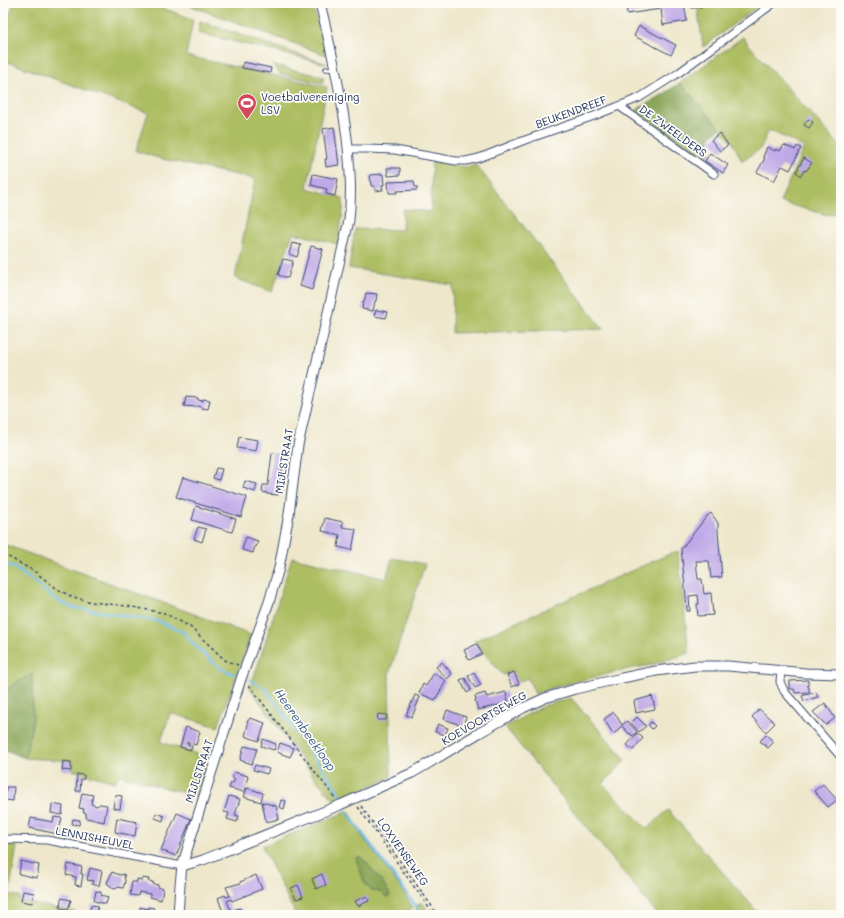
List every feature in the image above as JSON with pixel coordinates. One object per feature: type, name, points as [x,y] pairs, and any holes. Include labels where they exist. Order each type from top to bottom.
[{"type":"street","name":"MIJLSTRAAT","points":[[178,915],[182,866],[241,679],[280,568],[298,444],[349,220],[351,175],[348,149],[336,69],[320,3]]},
{"type":"street","name":"BEUKENDREEF","points":[[348,149],[395,150],[466,161],[479,158],[639,98],[678,74],[774,3]]},
{"type":"street","name":"DE ZWEELDERS","points":[[620,106],[714,174]]},
{"type":"street","name":"KOEVOORTSEWEG","points":[[182,866],[204,860],[388,784],[424,766],[523,708],[545,698],[575,689],[656,671],[695,666],[728,666],[806,673],[841,674]]},
{"type":"street","points":[[781,671],[780,682],[784,690],[841,758]]},
{"type":"street","name":"LENNISHEUVEL","points":[[3,839],[47,840],[182,866]]},
{"type":"lane","points":[[326,69],[336,69]]},
{"type":"path","points":[[3,554],[34,571],[56,588],[70,596],[91,602],[127,606],[164,613],[189,626],[225,660],[245,667]]},
{"type":"path","points":[[241,679],[246,681],[340,805]]},
{"type":"path","name":"LOXVENSEWEG","points":[[354,798],[434,915]]},
{"type":"path","name":"LOXVENSEWEG","points":[[354,798],[438,915]]},
{"type":"green space","points":[[14,3],[148,3],[193,19],[186,56],[327,87],[307,188],[343,198],[343,211],[338,244],[293,233],[272,292],[235,278],[255,179],[162,159],[136,151],[148,113],[3,60],[3,33]]},
{"type":"green space","points":[[183,3],[312,3],[326,55]]},
{"type":"green space","points":[[697,3],[762,3],[703,47]]},
{"type":"green space","points":[[200,21],[327,64],[198,33]]},
{"type":"green space","points":[[743,37],[841,147],[841,210],[836,213],[828,215],[780,202],[804,147],[769,130],[760,149],[742,161],[733,143],[680,83]]},
{"type":"green space","points":[[273,65],[324,77],[322,83],[280,74]]},
{"type":"green space","points":[[680,83],[720,128],[710,136],[709,162],[636,111]]},
{"type":"green space","points":[[432,161],[463,167],[477,166],[603,329],[452,333],[453,285],[349,268],[355,229],[402,230],[403,209],[431,212]]},
{"type":"green space","points":[[3,544],[251,635],[218,727],[170,713],[161,742],[208,758],[195,796],[119,775],[115,782],[72,770],[73,761],[25,758],[33,719],[15,683],[3,693]]},
{"type":"green space","points":[[678,551],[689,653],[647,666],[632,668],[558,686],[535,694],[528,678],[518,682],[512,671],[503,675],[474,641],[667,555]]},
{"type":"green space","points":[[292,557],[386,579],[392,558],[425,564],[389,674],[391,777],[335,801],[314,777],[250,688]]},
{"type":"green space","points":[[32,674],[33,719],[25,758],[3,749],[3,693],[15,683]]},
{"type":"green space","points":[[571,698],[626,760],[603,784],[647,829],[668,810],[760,915],[658,915],[505,727],[543,706]]},
{"type":"green space","points":[[349,811],[363,837],[401,888],[413,908],[395,915],[296,915],[262,846]],"holes":[[[364,860],[373,871],[386,897],[381,892],[373,891],[365,884]]]},
{"type":"green space","points":[[6,846],[17,846],[9,894],[20,897],[20,901],[75,912],[75,915],[3,915],[3,852]]},
{"type":"green space","points":[[358,857],[362,858],[378,877],[388,891],[389,897],[386,897],[381,892],[373,891],[365,884],[356,859]]},
{"type":"green space","points":[[422,902],[431,915],[418,915],[416,906]]},
{"type":"building","points":[[626,3],[684,3],[687,21],[663,25],[661,9],[627,14]]},
{"type":"building","points":[[691,3],[701,3],[701,7],[692,8]]},
{"type":"building","points":[[639,26],[676,45],[671,55],[634,36]]},
{"type":"building","points":[[243,62],[271,68],[270,73],[242,68]]},
{"type":"building","points":[[808,119],[813,122],[809,128],[804,125]]},
{"type":"building","points":[[334,127],[339,165],[326,167],[325,159],[327,159],[323,129]]},
{"type":"building","points":[[720,133],[728,145],[720,151],[711,140]]},
{"type":"building","points":[[784,145],[795,150],[797,146],[801,148],[790,170],[782,166],[774,181],[757,172],[765,158],[763,157],[767,147],[775,151],[776,149],[780,151]]},
{"type":"building","points":[[710,153],[728,165],[723,173],[705,161]]},
{"type":"building","points":[[804,158],[812,163],[806,171],[804,170],[801,176],[796,172]]},
{"type":"building","points":[[387,168],[400,168],[400,175],[388,176]]},
{"type":"building","points":[[313,174],[338,179],[335,196],[326,194],[327,189],[311,185]]},
{"type":"building","points":[[383,174],[383,190],[375,191],[374,186],[371,186],[370,175]]},
{"type":"building","points":[[414,181],[417,190],[389,193],[388,182]]},
{"type":"building","points":[[292,243],[301,245],[297,257],[289,254]]},
{"type":"building","points":[[311,246],[323,249],[312,290],[300,286]]},
{"type":"building","points":[[283,259],[293,261],[288,278],[278,275]]},
{"type":"building","points":[[366,293],[377,294],[373,311],[362,309]]},
{"type":"building","points":[[376,310],[388,312],[386,318],[374,316]]},
{"type":"building","points":[[186,397],[198,398],[198,400],[203,401],[203,399],[210,400],[208,409],[197,406],[184,406]]},
{"type":"building","points":[[239,437],[258,440],[256,451],[237,448]]},
{"type":"building","points":[[272,453],[284,454],[278,495],[262,492],[263,485],[268,485]]},
{"type":"building","points":[[216,468],[222,469],[219,480],[213,478]]},
{"type":"building","points":[[183,477],[247,497],[241,517],[176,497]]},
{"type":"building","points":[[245,481],[257,484],[255,492],[243,488]]},
{"type":"building","points":[[196,506],[236,519],[232,532],[192,520]]},
{"type":"building","points":[[711,513],[718,523],[722,577],[711,578],[709,561],[696,561],[698,579],[702,579],[704,594],[711,593],[713,615],[698,616],[698,595],[689,596],[690,611],[687,611],[681,549]]},
{"type":"building","points":[[325,518],[343,522],[342,527],[356,529],[352,550],[338,547],[340,535],[322,531]]},
{"type":"building","points":[[198,527],[206,529],[202,542],[194,539]]},
{"type":"building","points":[[246,537],[258,541],[253,553],[242,550]]},
{"type":"building","points":[[477,644],[482,654],[469,660],[464,650]]},
{"type":"building","points":[[442,662],[452,674],[447,679],[436,667]]},
{"type":"building","points":[[514,672],[519,684],[512,687],[507,675]]},
{"type":"building","points":[[434,673],[446,681],[435,700],[419,693],[423,684],[426,686]]},
{"type":"building","points":[[474,673],[481,685],[475,688],[468,676]]},
{"type":"building","points":[[465,678],[471,690],[467,693],[460,680]]},
{"type":"building","points":[[808,680],[809,692],[795,693],[794,689],[790,689],[790,681]]},
{"type":"building","points":[[506,692],[508,703],[478,710],[475,696],[485,693],[487,697]]},
{"type":"building","points":[[816,692],[818,697],[804,701],[802,696]]},
{"type":"building","points":[[415,695],[420,697],[412,717],[406,715]]},
{"type":"building","points":[[652,696],[655,709],[636,713],[634,701]]},
{"type":"building","points":[[825,703],[835,718],[826,725],[813,712]]},
{"type":"building","points":[[759,709],[775,723],[766,732],[752,717]]},
{"type":"building","points":[[447,710],[466,717],[463,726],[444,719]]},
{"type":"building","points":[[614,712],[622,725],[627,721],[637,732],[632,736],[622,726],[613,734],[604,719]]},
{"type":"building","points":[[378,714],[387,715],[386,720],[377,720]]},
{"type":"building","points":[[637,717],[646,726],[639,732],[631,723]]},
{"type":"building","points":[[250,718],[265,723],[259,741],[245,736],[248,724],[247,721]]},
{"type":"building","points":[[651,722],[655,726],[652,729],[648,725]]},
{"type":"building","points":[[438,724],[448,728],[445,735],[435,732]]},
{"type":"building","points":[[186,727],[200,732],[196,745],[187,742],[187,744],[192,746],[191,750],[180,747]]},
{"type":"building","points":[[637,733],[643,738],[633,750],[627,745]]},
{"type":"building","points":[[766,735],[774,742],[768,748],[760,741]]},
{"type":"building","points":[[263,739],[276,744],[274,750],[261,746]]},
{"type":"building","points":[[280,743],[294,748],[290,757],[277,752]]},
{"type":"building","points":[[244,746],[257,749],[252,764],[240,760]]},
{"type":"building","points":[[63,761],[71,762],[71,771],[62,770]]},
{"type":"building","points":[[255,765],[269,769],[267,774],[253,770]]},
{"type":"building","points":[[234,772],[248,776],[244,792],[229,788],[235,779],[232,778]]},
{"type":"building","points":[[77,774],[84,775],[84,779],[81,779],[80,791],[76,791]]},
{"type":"building","points":[[823,784],[837,800],[828,807],[814,791]]},
{"type":"building","points":[[6,787],[14,787],[13,801],[6,800]]},
{"type":"building","points":[[247,788],[263,793],[261,802],[244,797]]},
{"type":"building","points":[[82,793],[93,795],[91,804],[97,806],[100,804],[107,805],[104,822],[86,818],[86,813],[83,812],[84,809],[79,808]]},
{"type":"building","points":[[115,795],[122,796],[120,809],[113,808]]},
{"type":"building","points":[[229,796],[240,799],[235,815],[239,816],[237,822],[227,819],[229,813],[224,812]]},
{"type":"building","points":[[281,800],[286,801],[284,809],[279,807]]},
{"type":"building","points":[[262,802],[276,806],[279,819],[266,822]]},
{"type":"building","points":[[52,804],[63,806],[62,815],[51,813]]},
{"type":"building","points":[[156,813],[164,816],[163,821],[155,818]]},
{"type":"building","points":[[177,813],[191,819],[176,856],[161,850]]},
{"type":"building","points":[[54,817],[62,818],[58,834],[29,828],[31,818],[53,822]]},
{"type":"building","points":[[117,818],[137,822],[135,836],[115,832]]},
{"type":"building","points":[[73,819],[80,820],[79,825],[72,824]]},
{"type":"building","points":[[21,861],[39,865],[37,878],[19,874]]},
{"type":"building","points":[[68,864],[82,867],[81,874],[83,874],[81,886],[75,885],[76,877],[66,875]]},
{"type":"building","points":[[90,868],[102,871],[99,886],[92,884],[93,881],[87,880]]},
{"type":"building","points":[[112,872],[120,875],[124,874],[125,882],[123,888],[112,888],[107,883]]},
{"type":"building","points":[[322,874],[326,885],[316,889],[312,879]]},
{"type":"building","points":[[256,875],[262,889],[232,901],[231,899],[227,901],[231,911],[239,908],[242,910],[242,914],[233,915],[223,912],[218,898],[225,895],[226,897],[230,896],[226,887],[241,883],[240,882]]},
{"type":"building","points":[[142,878],[149,879],[148,881],[153,882],[153,884],[158,885],[158,887],[163,889],[161,900],[150,897],[150,894],[139,892],[138,896],[130,895],[132,882],[137,882],[137,879],[142,880]]},
{"type":"building","points":[[298,885],[303,897],[296,899],[291,888]]},
{"type":"building","points":[[23,891],[34,893],[32,903],[21,901]]},
{"type":"building","points":[[96,891],[101,892],[101,895],[108,897],[106,904],[94,901]]},
{"type":"building","points":[[367,896],[369,901],[358,906],[355,901]]},
{"type":"building","points":[[61,898],[71,900],[68,909],[60,908]]},
{"type":"building","points":[[91,905],[98,906],[97,911],[90,910]]},
{"type":"building","points":[[140,907],[148,909],[148,907],[154,908],[152,915],[147,914],[147,912],[140,911]]},
{"type":"waterway","name":"Heerenbeekloop","points":[[3,563],[15,568],[53,598],[70,607],[158,621],[183,632],[199,650],[221,669],[234,674]]},
{"type":"waterway","name":"Heerenbeekloop","points":[[250,680],[265,688],[337,789],[340,796]]},
{"type":"waterway","name":"Heerenbeekloop","points":[[346,811],[416,906],[418,915]]},
{"type":"place","name":"Voetbalvereniging LSV","points":[[247,120]]}]
